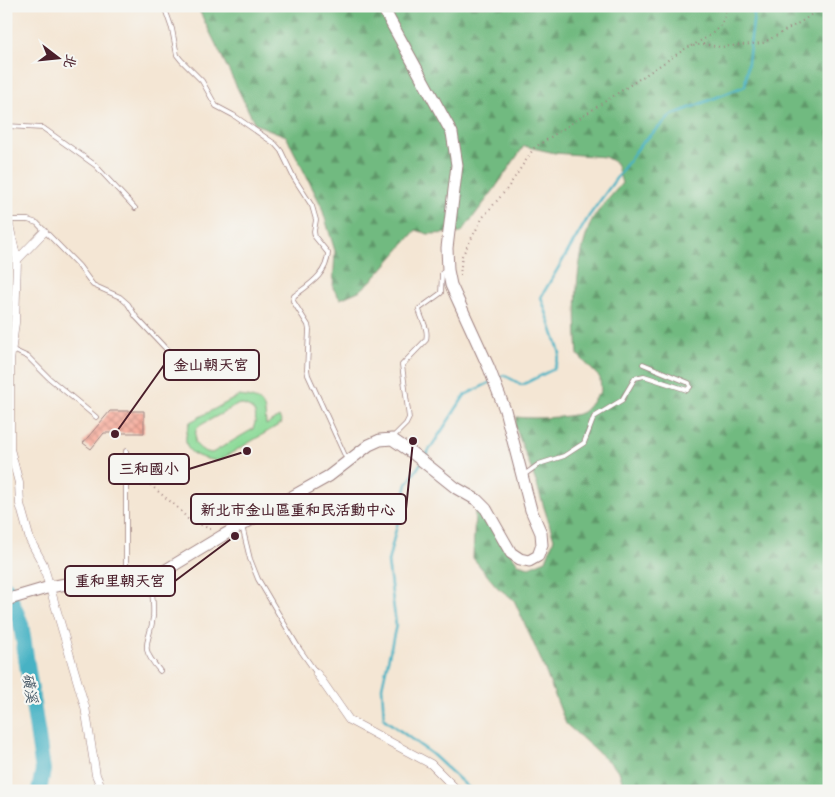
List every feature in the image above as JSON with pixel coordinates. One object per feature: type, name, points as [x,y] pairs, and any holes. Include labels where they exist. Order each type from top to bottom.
[{"type":"street","points":[[6,600],[47,588],[87,580],[145,581],[151,579],[222,536],[329,476],[375,442],[392,439],[456,488],[477,500],[486,509],[511,553],[520,560],[529,561],[538,556],[542,544],[541,533],[531,510],[505,410],[489,368],[451,285],[447,248],[457,165],[452,133],[382,6]]},
{"type":"street","points":[[8,216],[17,260],[16,314],[10,361],[10,448],[19,484],[20,504],[30,540],[43,564],[47,588],[85,707],[96,775],[103,791]]},
{"type":"street","points":[[17,260],[44,232]]},
{"type":"street","points":[[317,674],[349,720],[431,764],[458,791]]},
{"type":"lane","points":[[6,12],[12,6]]},
{"type":"lane","points":[[164,6],[180,60],[202,81],[216,106],[233,115],[275,144],[281,151],[294,178],[312,206],[316,220],[315,237],[328,253],[328,260],[320,275],[294,296],[293,300],[308,325],[308,375],[348,461]]},
{"type":"lane","points":[[6,126],[43,128],[94,165],[135,208]]},
{"type":"lane","points":[[8,216],[37,223],[79,266],[93,285],[120,297],[128,304],[136,318],[184,368]]},
{"type":"lane","points":[[392,439],[409,418],[402,364],[426,340],[427,336],[427,331],[418,310],[441,293],[442,273],[448,270]]},
{"type":"lane","points":[[12,349],[28,357],[49,378],[96,417]]},
{"type":"lane","points":[[522,477],[538,464],[564,456],[584,443],[594,417],[622,400],[635,378],[644,376],[687,390],[690,386],[689,383],[643,364]]},
{"type":"lane","points":[[126,451],[126,581]]},
{"type":"lane","points":[[242,526],[250,559],[258,579],[317,674]]},
{"type":"lane","points":[[151,579],[153,617],[147,637],[147,650],[150,660],[160,671]]},
{"type":"path","points":[[460,277],[462,256],[483,217],[507,189],[534,148],[688,47],[714,34],[726,18],[728,6]]},
{"type":"path","points":[[688,47],[704,44],[720,47],[763,43],[804,20],[823,6]]},
{"type":"path","points":[[134,472],[188,518],[222,536]]},
{"type":"green space","points":[[197,6],[829,6],[829,791],[625,791],[619,771],[566,724],[541,660],[514,600],[497,587],[473,558],[475,512],[481,511],[518,564],[529,567],[546,560],[554,539],[536,482],[515,426],[517,417],[561,417],[583,412],[601,391],[600,378],[578,355],[576,322],[577,288],[581,254],[591,222],[622,183],[616,163],[605,157],[555,153],[524,146],[461,233],[428,234],[416,230],[377,275],[361,290],[340,299],[333,288],[335,251],[321,205],[286,136],[255,124]]},
{"type":"green space","points":[[239,396],[258,400],[261,403],[265,411],[266,425],[279,417],[282,423],[218,461],[195,455],[190,451],[186,440],[190,422]],"holes":[[[239,404],[249,407],[254,412],[256,419],[253,429],[212,453],[202,450],[195,443],[196,430],[199,426]]]},
{"type":"green space","points":[[6,751],[12,791],[6,791]]},
{"type":"building","points":[[110,411],[144,411],[144,433],[104,433],[91,449],[83,443]]},
{"type":"waterway","points":[[496,380],[504,375],[522,385],[554,369],[560,353],[541,297],[589,216],[641,144],[672,115],[745,86],[755,6]]},
{"type":"waterway","points":[[424,458],[465,395],[491,382]]},
{"type":"waterway","points":[[421,463],[407,484],[388,562],[396,625],[382,687],[384,719],[432,754],[472,791]]},
{"type":"waterway","name":"磺溪","points":[[6,588],[21,624],[43,770],[39,791]]},
{"type":"place","name":"金山朝天宮","points":[[115,434]]},
{"type":"place","name":"新北市金山區重和民活動中心","points":[[413,441]]},
{"type":"place","name":"三和國小","points":[[247,451]]},
{"type":"place","name":"重和里朝天宮","points":[[235,536]]}]
